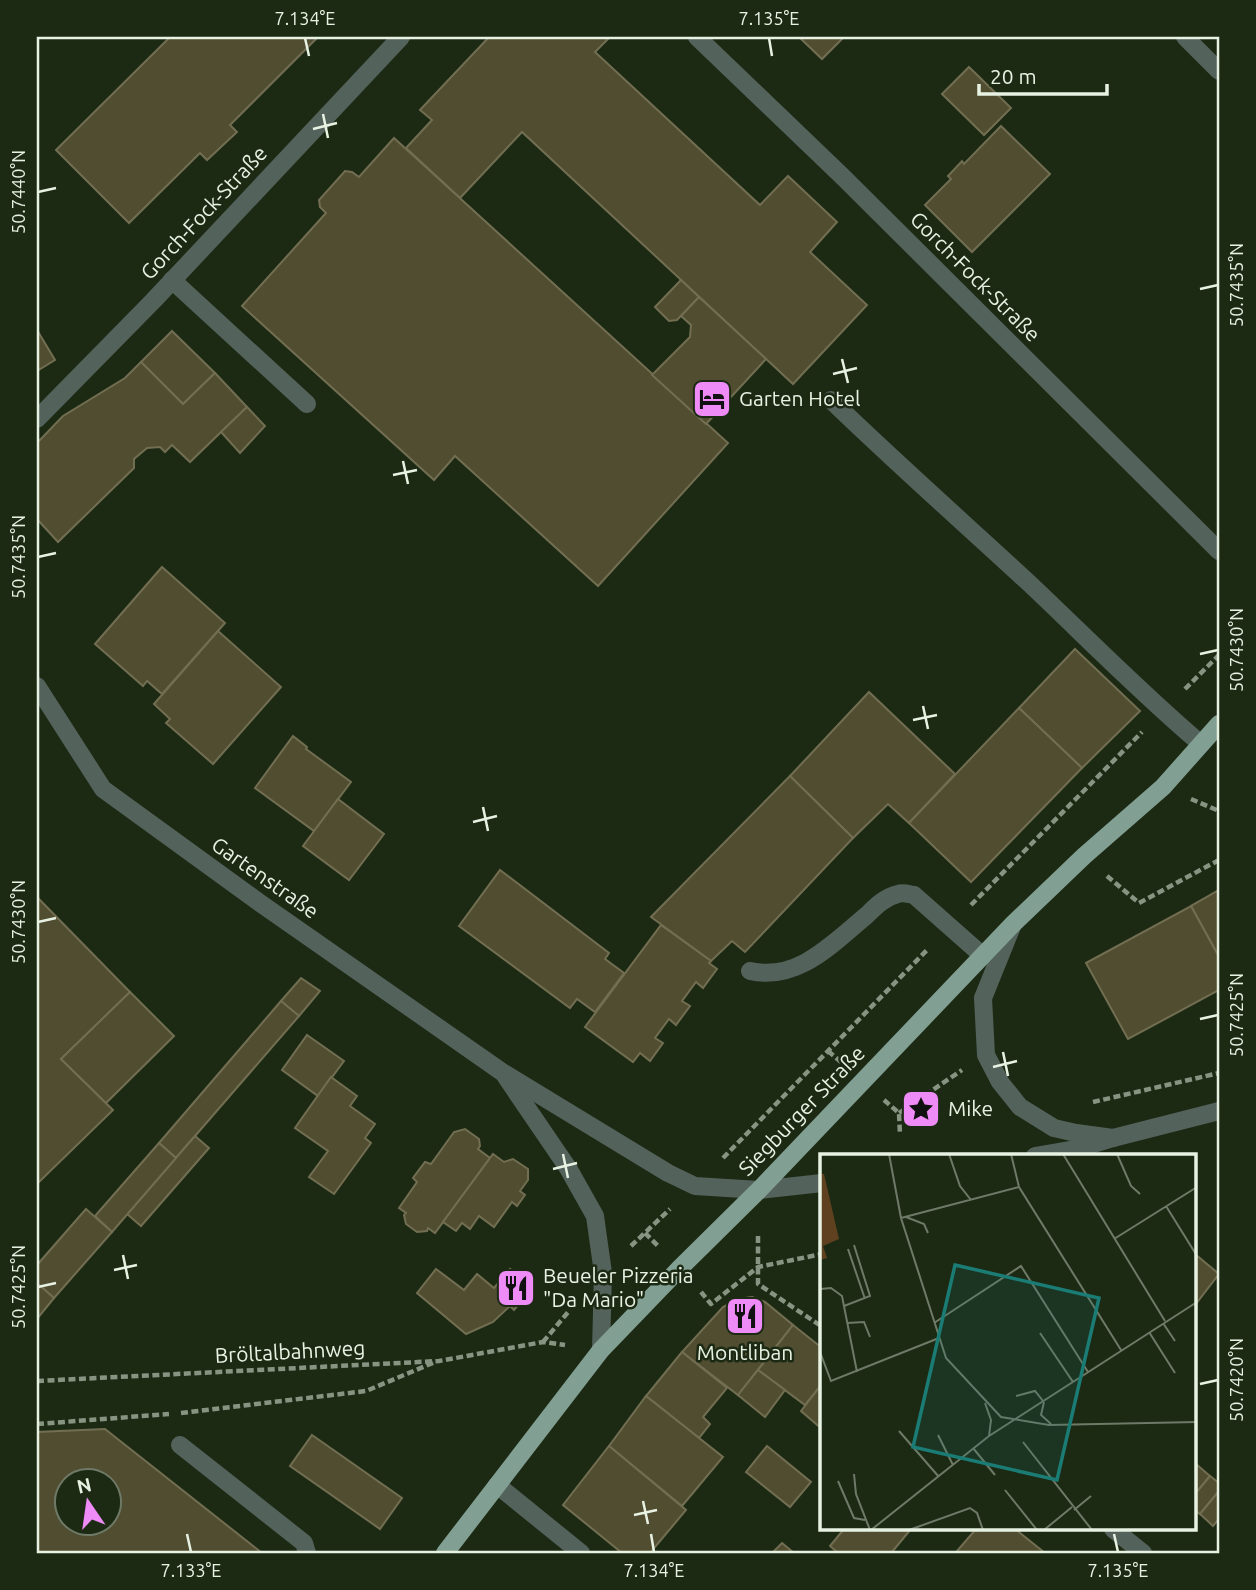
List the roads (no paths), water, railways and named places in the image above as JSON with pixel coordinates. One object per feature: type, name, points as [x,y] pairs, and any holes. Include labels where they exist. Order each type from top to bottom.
[{"type":"main road","name":"Siegburger Straße","points":[[445,1553],[601,1350],[759,1190],[1013,924],[1084,856],[1163,787],[1219,724]]},
{"type":"street","name":"Gorch-Fock-Straße","points":[[37,419],[401,37]]},
{"type":"street","name":"Gorch-Fock-Straße","points":[[697,37],[853,187],[1219,551]]},
{"type":"street","points":[[1185,37],[1219,71]]},
{"type":"street","points":[[172,280],[307,404]]},
{"type":"street","points":[[831,400],[1031,585],[1163,712],[1201,744]]},
{"type":"street","name":"Gartenstraße","points":[[37,686],[103,789],[260,903],[502,1072],[668,1173],[695,1186],[759,1190],[820,1183]]},
{"type":"street","points":[[750,971],[782,972],[819,956],[886,898],[900,893],[914,895],[983,956]]},
{"type":"street","points":[[1013,924],[983,998],[986,1055],[1000,1082],[1020,1107],[1054,1128],[1113,1138]]},
{"type":"street","name":"Gartenstraße","points":[[502,1072],[568,1168],[595,1216],[603,1273],[601,1350]]},
{"type":"street","points":[[1046,1154],[1081,1148],[1219,1111]]},
{"type":"street","points":[[180,1445],[304,1543],[307,1553]]},
{"type":"street","points":[[497,1485],[581,1553]]},
{"type":"street","points":[[1115,1530],[1143,1553]]},
{"type":"place","name":"Garten Hotel","points":[[712,399]]},
{"type":"place","name":"Mike","points":[[921,1109]]},
{"type":"place","name":"Beueler Pizzeria \"Da Mario\"","points":[[516,1288]]},
{"type":"place","name":"Montliban","points":[[745,1316]]}]
